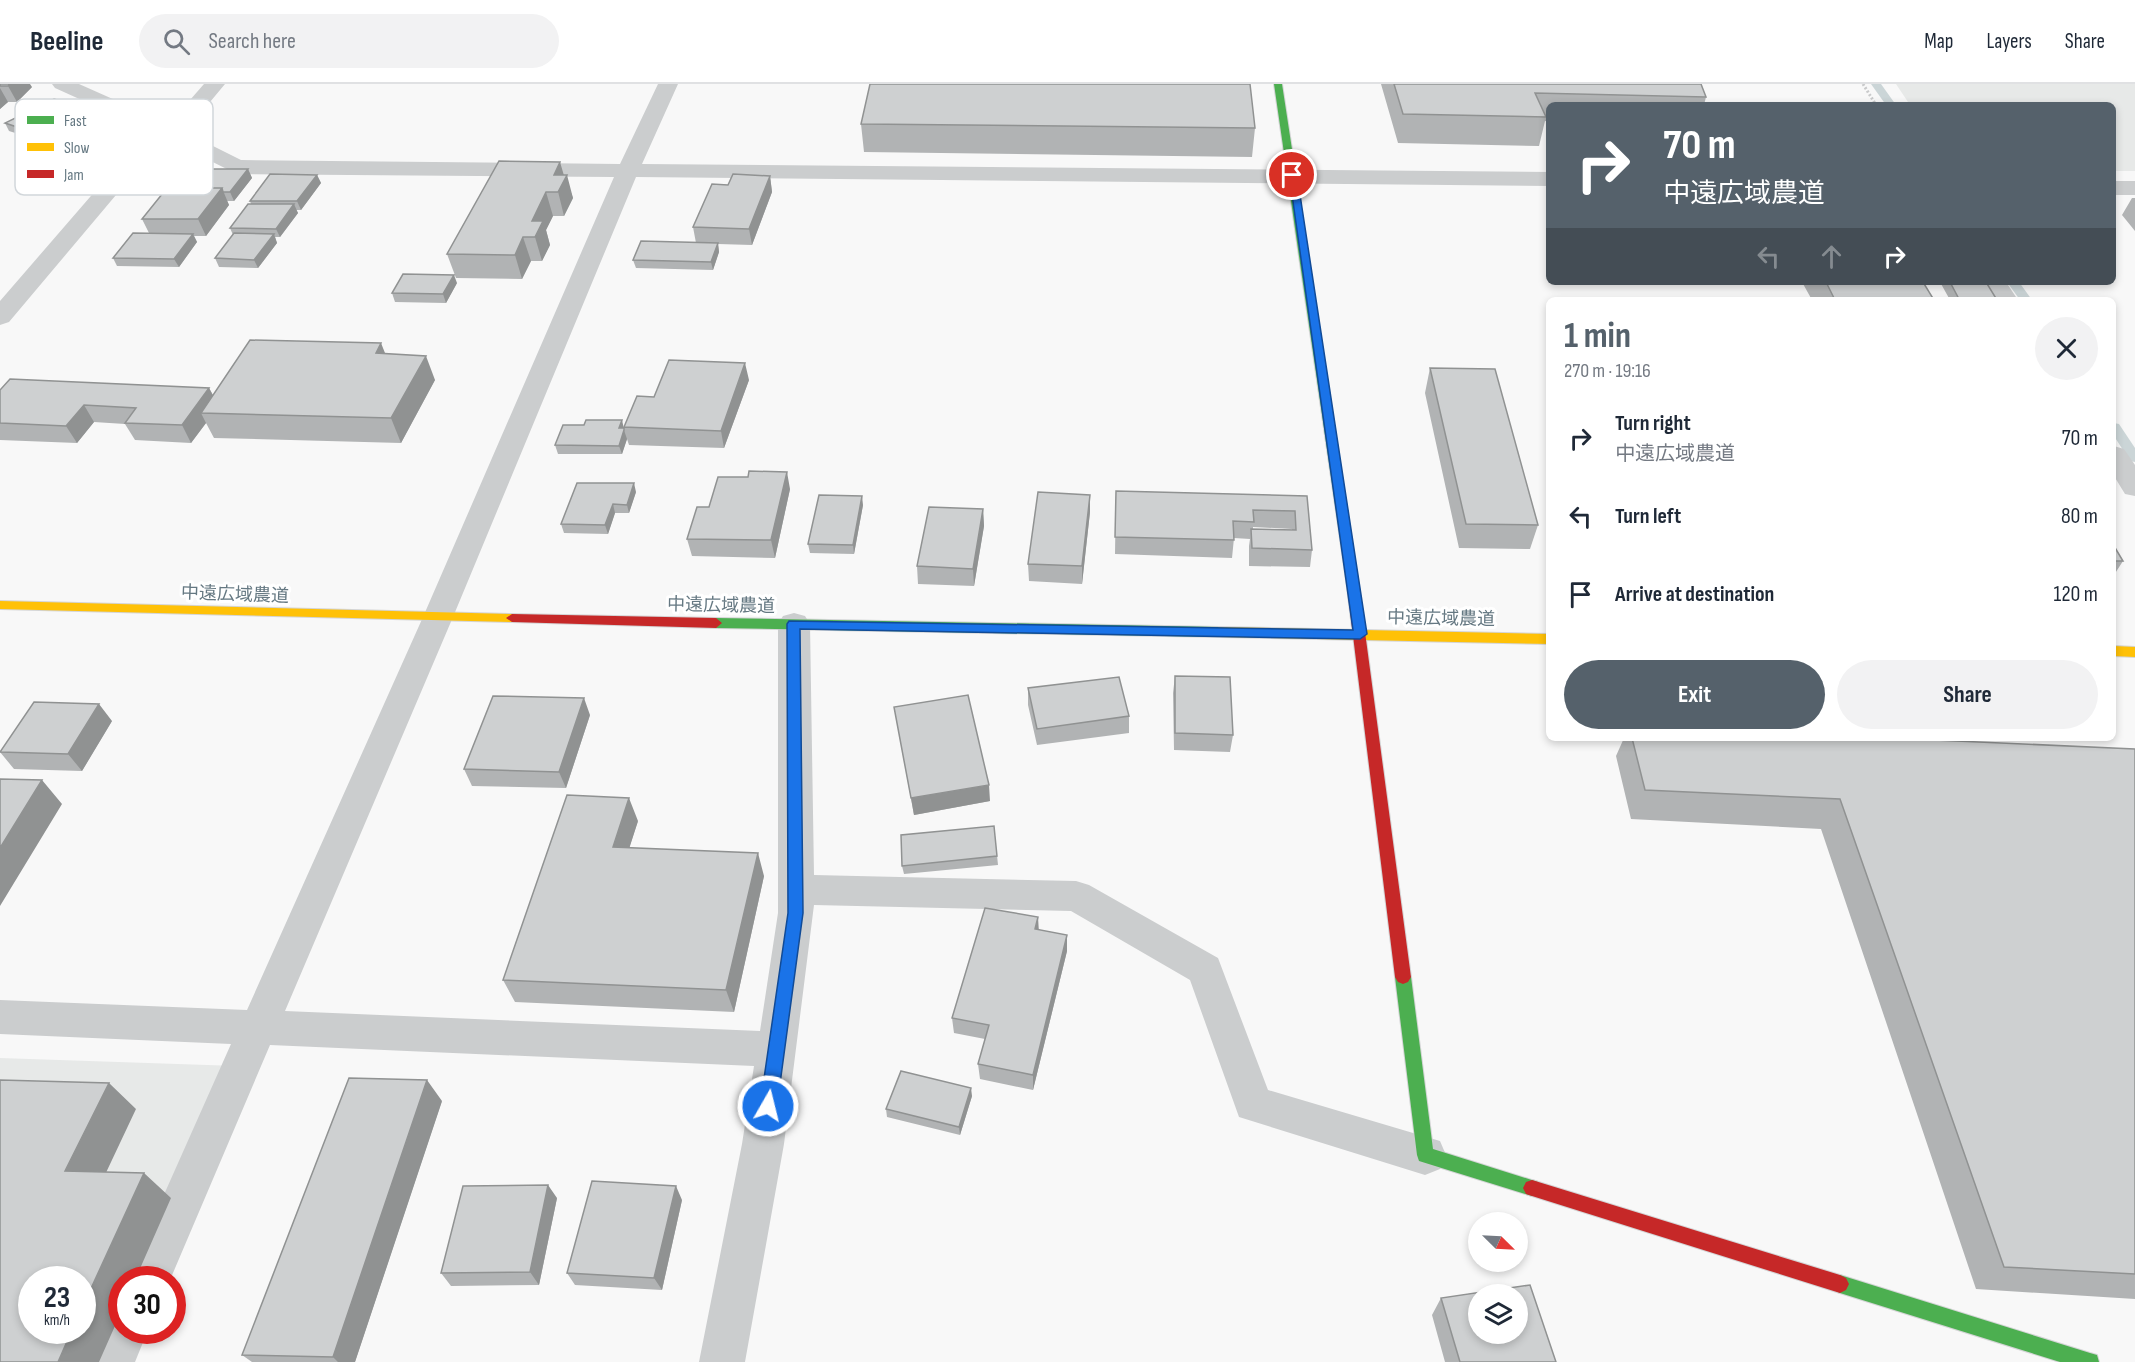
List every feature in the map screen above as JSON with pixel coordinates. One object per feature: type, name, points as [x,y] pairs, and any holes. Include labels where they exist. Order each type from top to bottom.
[{"type":"street","points":[[62,84],[96,99]]},
{"type":"street","points":[[200,99],[215,84]]},
{"type":"street","points":[[154,1266],[438,617],[628,170],[668,84]]},
{"type":"street","points":[[1278,84],[1360,634],[1425,1155]]},
{"type":"street","points":[[213,155],[237,167],[1546,179]]},
{"type":"street","points":[[2116,188],[2135,188]]},
{"type":"street","points":[[0,317],[110,195]]},
{"type":"street","points":[[2116,458],[2135,487]]},
{"type":"street","name":"中遠広域農道","points":[[0,605],[438,617],[1546,639]]},
{"type":"street","points":[[722,1362],[763,1144],[796,913],[794,624]]},
{"type":"street","points":[[2116,651],[2135,652]]},
{"type":"street","points":[[796,890],[1076,896],[1205,970],[1253,1104],[1425,1155],[2090,1362]]},
{"type":"street","points":[[0,1017],[776,1049]]},
{"type":"street","points":[[112,1362],[120,1344]]},
{"type":"path","points":[[1863,84],[1874,102]]},
{"type":"shaded area","points":[[1896,84],[2135,84],[2135,171],[2116,171],[2116,102],[1908,102]]},
{"type":"shaded area","points":[[0,1058],[237,1066],[130,1266],[108,1266],[108,1333],[96,1336],[96,1266],[18,1266],[18,1344],[66,1344],[0,1362]]},
{"type":"building","points":[[870,84],[1250,84],[1255,128],[861,124]]},
{"type":"building","points":[[1394,84],[1701,84],[1706,97],[1535,93],[1546,117],[1403,114]]},
{"type":"building","points":[[15,118],[15,126],[5,123]]},
{"type":"building","points":[[499,161],[560,162],[554,175],[567,175],[558,192],[546,192],[532,221],[543,221],[535,237],[523,237],[515,255],[447,254]]},
{"type":"building","points":[[213,169],[248,169],[230,192],[223,192],[222,188],[213,188]]},
{"type":"building","points":[[270,174],[317,175],[297,201],[250,201]]},
{"type":"building","points":[[733,174],[770,176],[749,229],[693,227],[712,184],[728,185]]},
{"type":"building","points":[[213,188],[222,188],[198,219],[142,219],[161,195],[213,195]]},
{"type":"building","points":[[248,204],[294,204],[276,229],[230,228]]},
{"type":"building","points":[[133,233],[193,234],[174,259],[113,258]]},
{"type":"building","points":[[234,233],[274,234],[254,260],[215,258]]},
{"type":"building","points":[[641,241],[718,243],[711,262],[633,260]]},
{"type":"building","points":[[403,274],[454,275],[443,294],[392,293]]},
{"type":"building","points":[[1828,285],[1925,285],[1932,297],[1834,297]]},
{"type":"building","points":[[1952,285],[1988,285],[1995,297],[1958,297]]},
{"type":"building","points":[[250,340],[381,343],[376,353],[426,356],[391,418],[201,413]]},
{"type":"building","points":[[669,360],[745,363],[721,431],[624,427],[637,396],[654,397]]},
{"type":"building","points":[[1430,368],[1495,369],[1538,525],[1466,524]]},
{"type":"building","points":[[10,379],[209,388],[182,425],[125,423],[136,408],[84,405],[66,426],[0,423],[0,390]]},
{"type":"building","points":[[586,420],[622,420],[619,428],[624,428],[624,430],[619,446],[555,445],[563,425],[584,425]]},
{"type":"building","points":[[749,471],[787,472],[771,540],[687,539],[697,507],[709,507],[718,477],[748,477]]},
{"type":"building","points":[[577,483],[634,483],[627,505],[613,504],[605,525],[561,524]]},
{"type":"building","points":[[1116,491],[1307,496],[1312,550],[1252,548],[1251,529],[1296,530],[1295,511],[1253,510],[1254,522],[1233,521],[1234,540],[1115,537]]},
{"type":"building","points":[[1038,492],[1090,495],[1082,566],[1028,564]]},
{"type":"building","points":[[819,495],[862,496],[853,545],[808,544]]},
{"type":"building","points":[[929,507],[983,509],[973,569],[917,566]]},
{"type":"building","points":[[2116,549],[2123,561],[2116,561]]},
{"type":"building","points":[[1175,676],[1230,677],[1233,735],[1175,733]]},
{"type":"building","points":[[1119,677],[1129,716],[1037,729],[1028,688]]},
{"type":"building","points":[[968,695],[989,785],[911,798],[894,707]]},
{"type":"building","points":[[493,696],[584,698],[559,772],[464,769]]},
{"type":"building","points":[[34,702],[99,704],[68,754],[0,752]]},
{"type":"building","points":[[1633,741],[1957,741],[2135,749],[2135,1274],[2004,1267],[1840,799],[1645,790]]},
{"type":"building","points":[[0,779],[42,780],[0,848]]},
{"type":"building","points":[[567,795],[629,798],[613,847],[758,853],[726,990],[503,980]]},
{"type":"building","points":[[994,826],[997,856],[902,866],[901,835]]},
{"type":"building","points":[[985,908],[1038,917],[1035,929],[1067,935],[1033,1075],[978,1064],[989,1025],[952,1018]]},
{"type":"building","points":[[901,1071],[971,1088],[959,1127],[886,1109]]},
{"type":"building","points":[[349,1078],[427,1080],[333,1357],[242,1355]]},
{"type":"building","points":[[0,1080],[109,1083],[65,1171],[144,1173],[96,1278],[96,1266],[18,1266],[18,1344],[66,1344],[58,1362],[0,1362]]},
{"type":"building","points":[[592,1181],[676,1186],[654,1278],[567,1273]]},
{"type":"building","points":[[548,1185],[530,1272],[441,1273],[463,1186]]},
{"type":"building","points":[[1528,1285],[1530,1285],[1556,1362],[1460,1362],[1441,1298],[1468,1294],[1468,1344],[1528,1344]]},
{"type":"waterway","points":[[1876,84],[1889,102]]},
{"type":"waterway","points":[[2015,285],[2024,297]]},
{"type":"waterway","points":[[2116,430],[2135,458]]},
{"type":"traffic: fast","points":[[1278,84],[1353,587]]},
{"type":"traffic: fast","points":[[716,623],[1219,632]]},
{"type":"traffic: fast","points":[[1403,977],[1425,1155],[1532,1188]]},
{"type":"traffic: fast","points":[[1840,1284],[2090,1362]]},
{"type":"traffic: slow","points":[[0,605],[512,618]]},
{"type":"traffic: slow","points":[[1219,632],[1546,639]]},
{"type":"traffic: slow","points":[[2116,651],[2135,652]]},
{"type":"traffic: jam","points":[[1353,587],[1403,977]]},
{"type":"traffic: jam","points":[[512,618],[716,623]]},
{"type":"traffic: jam","points":[[1532,1188],[1840,1284]]},
{"type":"route","points":[[768,1106],[796,913],[794,624],[1360,634],[1292,175]]}]
